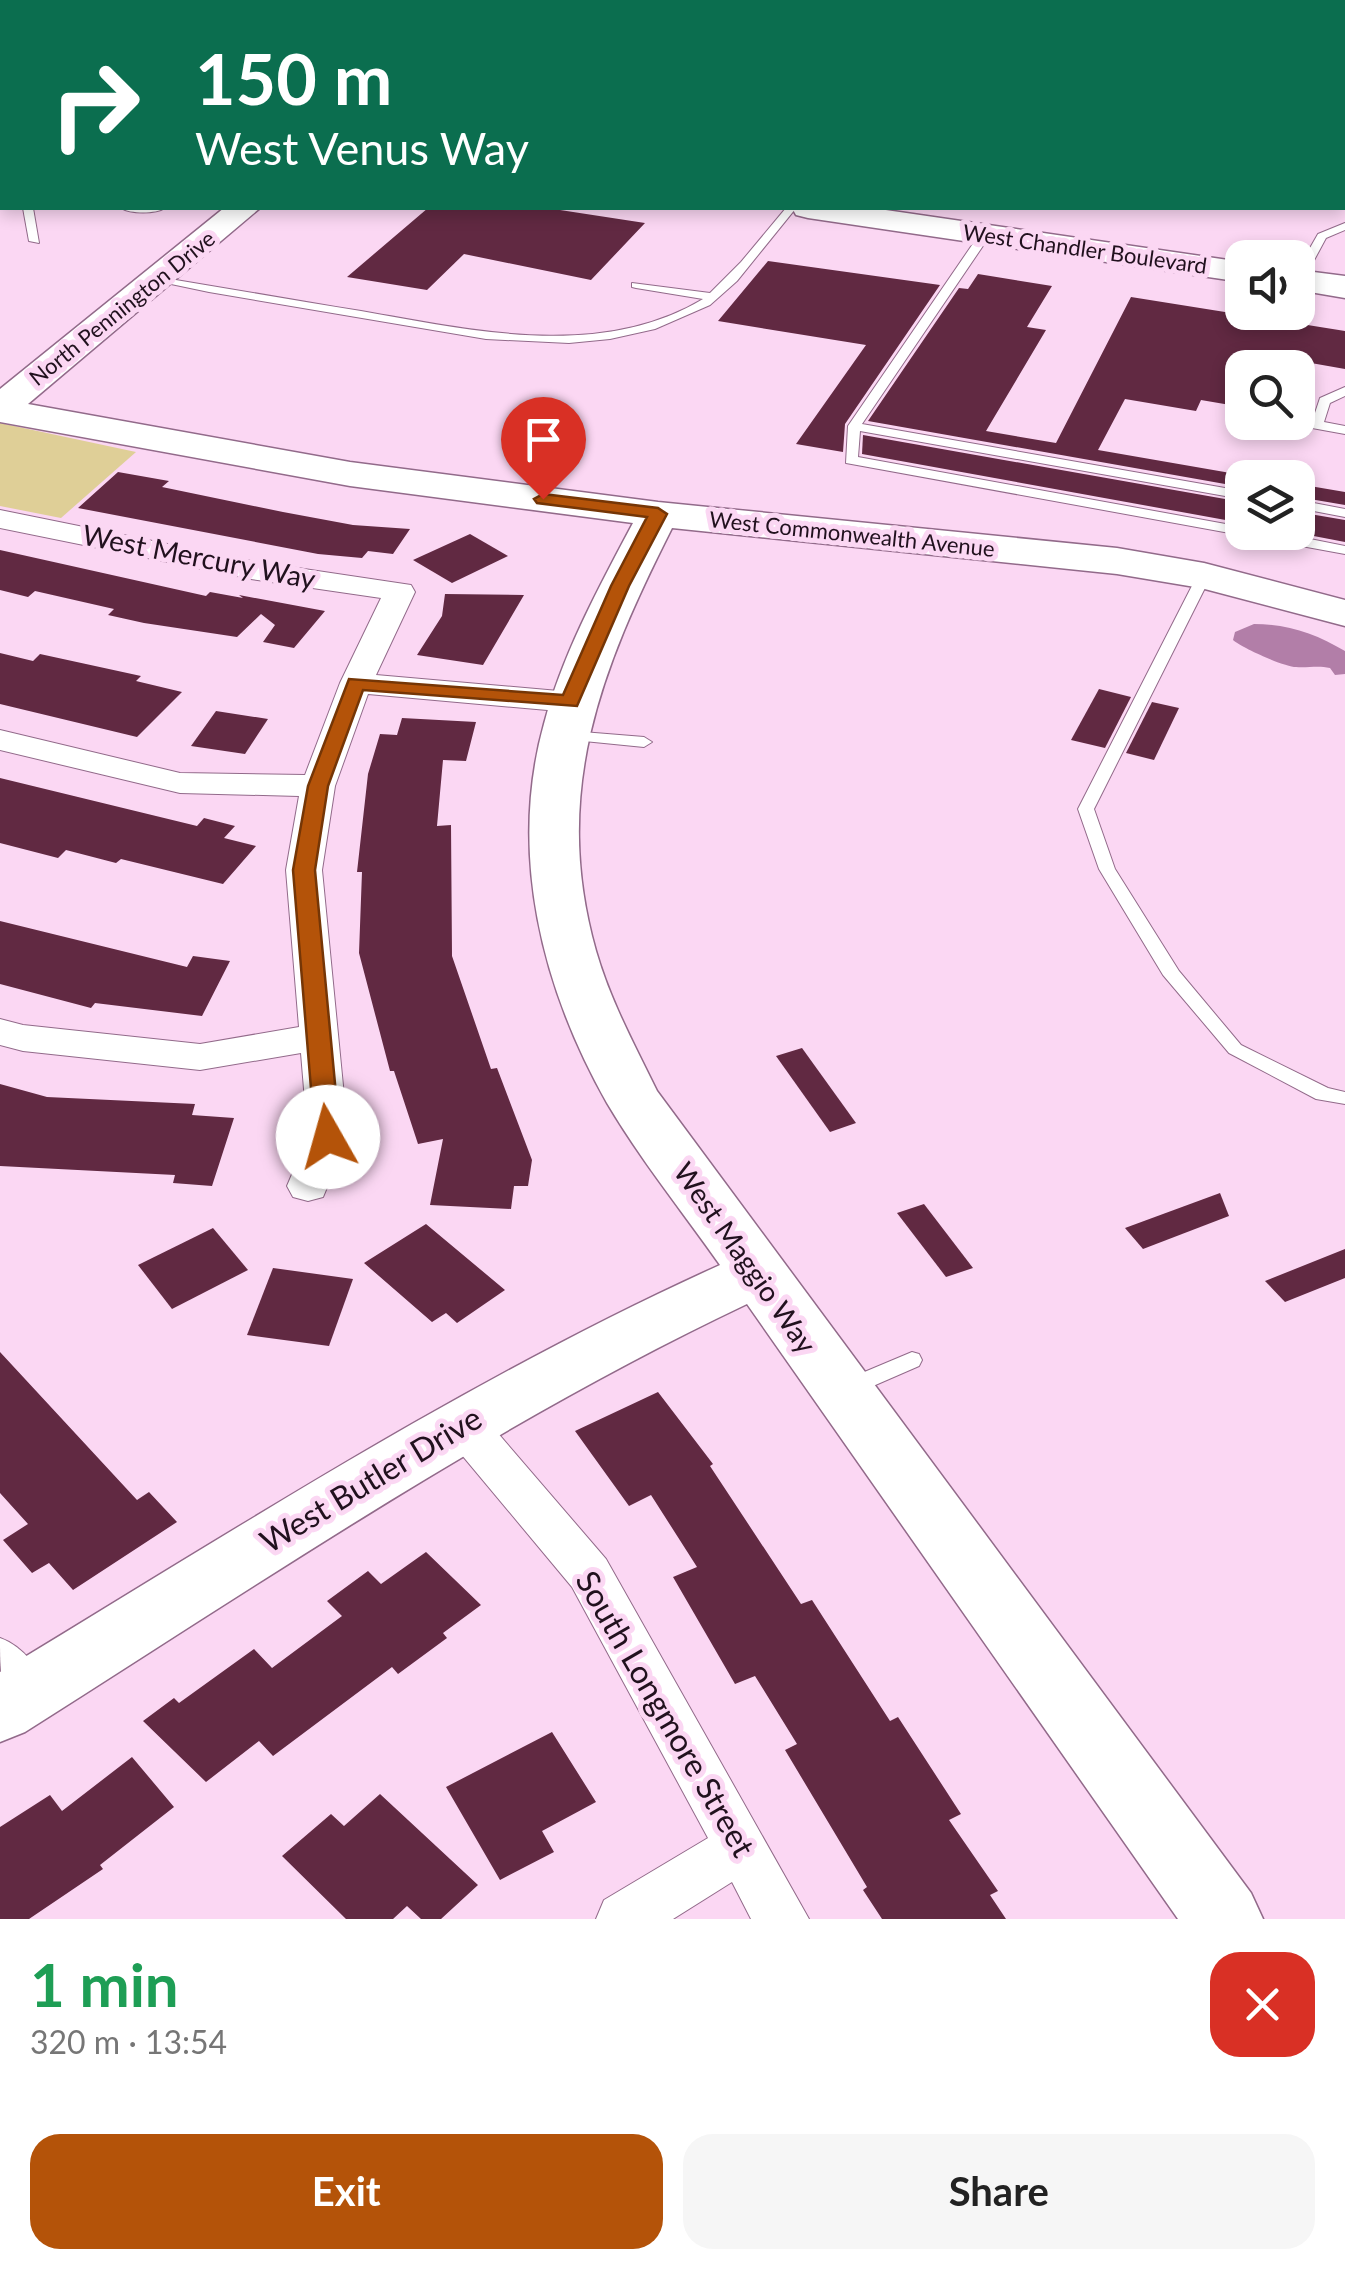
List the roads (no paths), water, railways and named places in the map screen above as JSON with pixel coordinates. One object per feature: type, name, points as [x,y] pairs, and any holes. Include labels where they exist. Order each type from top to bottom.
[{"type":"street","name":"North Pennington Drive","points":[[0,409],[242,210]]},
{"type":"street","name":"West Chandler Boulevard","points":[[822,210],[1225,269]]},
{"type":"street","name":"West Chandler Boulevard","points":[[954,210],[1225,249]]},
{"type":"street","points":[[1315,268],[1345,268]]},
{"type":"street","points":[[1315,274],[1345,288]]},
{"type":"street","name":"West Commonwealth Avenue","points":[[0,409],[350,474],[658,514],[1117,561],[1204,576],[1345,613]]},
{"type":"street","name":"West Maggio Way","points":[[658,514],[620,586],[566,719],[554,794],[552,847],[570,951],[596,1021],[633,1099],[1224,1919]]},
{"type":"street","name":"West Mercury Way","points":[[0,519],[251,570],[400,592],[356,683]]},
{"type":"street","points":[[308,1186],[328,1137],[316,1038],[304,870],[318,786],[356,683],[566,719]]},
{"type":"street","points":[[0,740],[180,783],[318,786]]},
{"type":"street","points":[[0,1032],[23,1038],[200,1057],[316,1038]]},
{"type":"street","name":"West Butler Drive","points":[[8,1688],[462,1423],[622,1336],[756,1274]]},
{"type":"street","name":"South Longmore Street","points":[[462,1423],[589,1574],[781,1919]]},
{"type":"street","points":[[624,1919],[741,1847]]},
{"type":"lane","points":[[28,210],[34,240]]},
{"type":"lane","points":[[158,280],[490,338],[566,342],[641,329],[694,310],[790,210]]},
{"type":"lane","points":[[1315,247],[1322,236],[1345,226]]},
{"type":"lane","points":[[985,234],[854,426],[851,460],[1225,528]]},
{"type":"lane","points":[[636,285],[710,297]]},
{"type":"lane","points":[[1345,391],[1324,401],[1317,425],[1345,430]]},
{"type":"lane","points":[[854,426],[1225,492]]},
{"type":"lane","points":[[1315,507],[1345,513]]},
{"type":"lane","points":[[1315,544],[1345,550]]},
{"type":"lane","points":[[1204,576],[1086,809],[1107,869],[1172,974],[1235,1049],[1324,1094],[1345,1098]]},
{"type":"lane","points":[[566,719],[644,742]]},
{"type":"lane","points":[[840,1391],[912,1360]]}]
